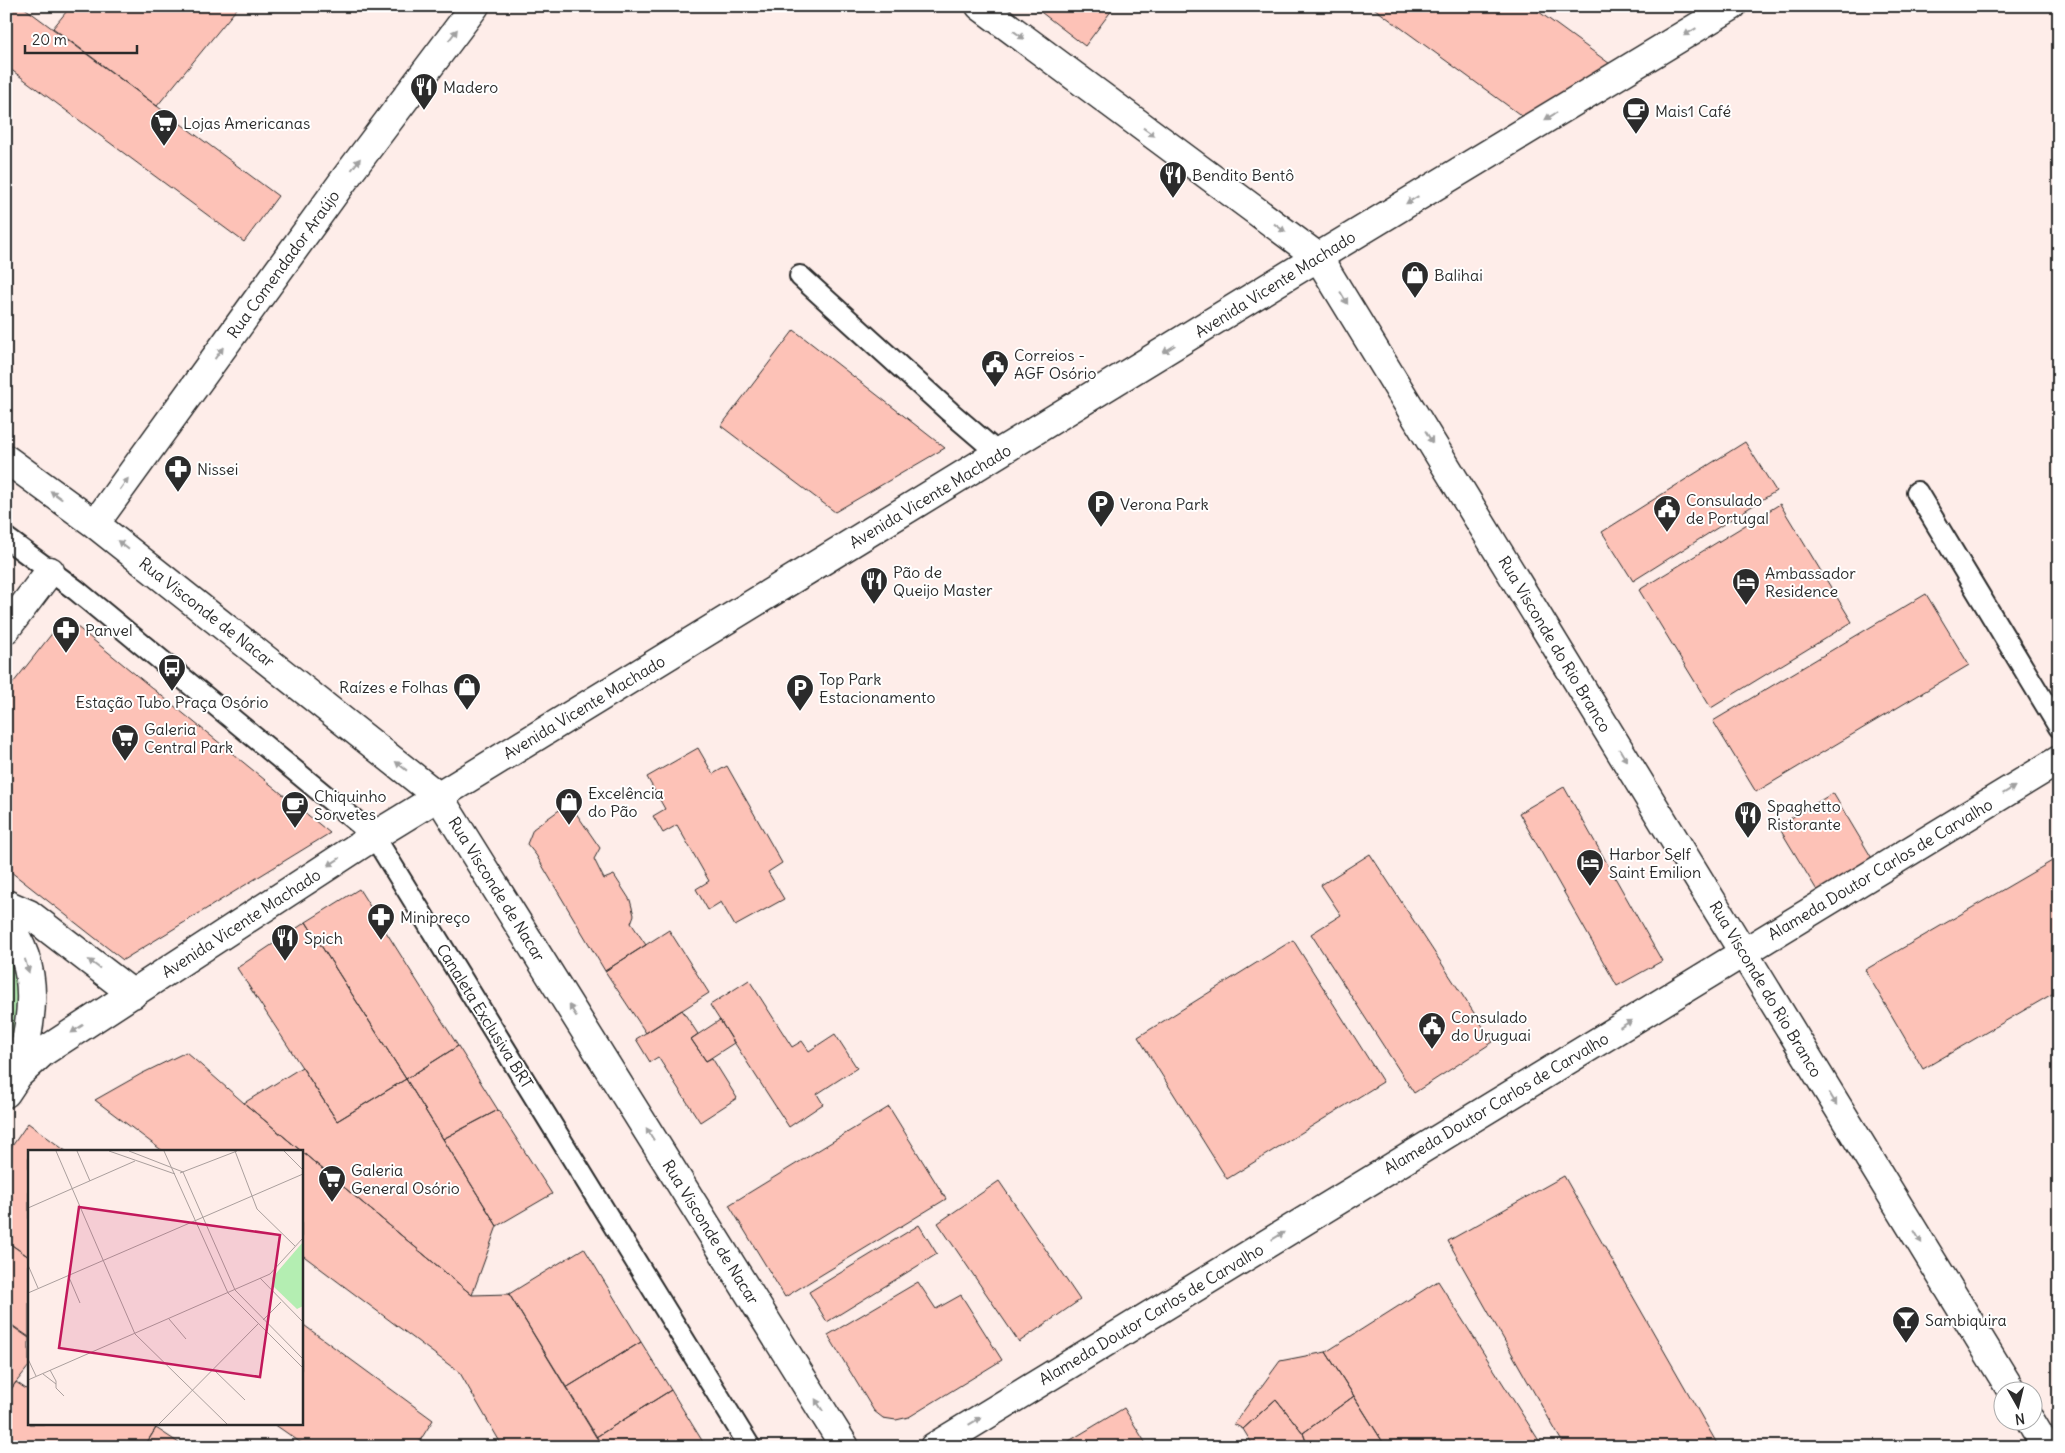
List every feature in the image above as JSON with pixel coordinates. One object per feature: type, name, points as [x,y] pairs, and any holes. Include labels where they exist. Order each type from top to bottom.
[{"type":"street","name":"Rua Visconde do Rio Branco","points":[[980,6],[1318,257],[2006,1380]]},
{"type":"street","name":"Avenida Vicente Machado","points":[[12,1084],[43,1052],[80,1026],[133,994],[374,836],[1000,454],[1318,257],[1732,6]]},
{"type":"street","name":"Rua Comendador Araújo","points":[[95,524],[344,180],[474,7]]},
{"type":"street","name":"Rua Visconde de Nacar","points":[[6,459],[95,524],[439,797],[845,1447]]},
{"type":"street","points":[[6,629],[50,571]]},
{"type":"street","name":"Alameda Doutor Carlos de Carvalho","points":[[934,1447],[2059,760]]},
{"type":"street","points":[[6,904],[28,914],[133,994]]},
{"type":"street","points":[[6,923],[15,934],[30,970],[32,1009],[28,1039],[12,1084]]},
{"type":"street","points":[[2036,1430],[2046,1447]]},
{"type":"lane","points":[[800,276],[950,412],[1000,454]]},
{"type":"lane","points":[[1917,492],[2059,728]]},
{"type":"lane","name":"Canaleta Exclusiva BRT","points":[[6,538],[50,571],[374,836],[750,1447]]},
{"type":"green space","points":[[6,939],[16,979],[18,1008],[13,1034],[6,1046]]},
{"type":"building","name":"Lojas Americanas","points":[[6,6],[22,6],[278,196],[244,242],[6,66]]},
{"type":"building","points":[[71,6],[239,6],[157,106],[53,28]]},
{"type":"building","points":[[1033,6],[1115,6],[1085,46]]},
{"type":"building","points":[[1371,6],[1531,6],[1617,69],[1526,119]]},
{"type":"building","points":[[794,330],[945,448],[835,512],[721,426]]},
{"type":"building","points":[[1745,442],[1776,491],[1633,581],[1602,532]]},
{"type":"building","name":"Ambassador Residence","points":[[1780,504],[1852,622],[1711,708],[1639,590]]},
{"type":"building","points":[[1926,594],[1969,665],[1756,792],[1713,721]]},
{"type":"building","name":"Galeria Central Park","points":[[65,617],[330,833],[123,960],[6,868],[6,692]]},
{"type":"building","points":[[698,748],[713,774],[727,766],[782,863],[768,872],[784,899],[735,926],[721,902],[708,910],[696,889],[709,881],[677,825],[663,833],[653,816],[665,809],[647,777]]},
{"type":"building","name":"Harbor Self Saint Emilion","points":[[1564,787],[1662,961],[1617,986],[1519,813]]},
{"type":"building","points":[[1833,793],[1873,860],[1818,892],[1778,826]]},
{"type":"building","points":[[569,803],[600,848],[594,859],[604,879],[614,875],[630,900],[634,915],[631,923],[646,945],[605,971],[536,855],[527,844],[533,829]]},
{"type":"building","points":[[1370,854],[1493,1042],[1414,1093],[1311,934],[1341,915],[1321,885]]},
{"type":"building","points":[[2059,857],[2059,990],[1923,1069],[1865,970]]},
{"type":"building","points":[[359,889],[458,1046],[406,1079],[306,922]]},
{"type":"building","points":[[306,922],[406,1079],[337,1121],[237,968]]},
{"type":"building","points":[[669,930],[709,993],[646,1033],[605,971]]},
{"type":"building","points":[[1293,940],[1383,1082],[1227,1179],[1138,1037]]},
{"type":"building","points":[[749,980],[792,1047],[802,1041],[809,1051],[835,1034],[857,1068],[817,1094],[823,1104],[789,1127],[710,1005]]},
{"type":"building","points":[[682,1010],[698,1034],[691,1039],[706,1061],[712,1058],[737,1098],[700,1122],[658,1057],[650,1062],[636,1039]]},
{"type":"building","points":[[720,1020],[734,1043],[706,1061],[691,1039]]},
{"type":"building","points":[[458,1046],[498,1110],[443,1139],[406,1079]]},
{"type":"building","name":"Galeria General Osório","points":[[186,1052],[300,1150],[161,1150],[95,1100],[141,1074]]},
{"type":"building","points":[[302,1067],[337,1121],[406,1079],[497,1226],[472,1295],[302,1150],[244,1103]]},
{"type":"building","points":[[889,1107],[946,1199],[785,1297],[729,1205]]},
{"type":"building","points":[[498,1110],[552,1194],[497,1226],[443,1139]]},
{"type":"building","points":[[28,1123],[64,1150],[28,1150],[28,1256],[6,1241],[6,1155]]},
{"type":"building","name":"Galeria General Osório","points":[[302,1152],[472,1295],[509,1294],[603,1447],[503,1447],[460,1373],[302,1255]]},
{"type":"building","points":[[1564,1176],[1719,1447],[1565,1447],[1448,1241]]},
{"type":"building","points":[[999,1181],[1080,1300],[1019,1342],[938,1223]]},
{"type":"building","points":[[919,1225],[937,1254],[827,1322],[809,1292]]},
{"type":"building","points":[[6,1241],[28,1256],[28,1337],[6,1322]]},
{"type":"building","points":[[584,1248],[641,1342],[566,1388],[509,1294]]},
{"type":"building","points":[[1438,1281],[1543,1447],[1386,1447],[1326,1352]]},
{"type":"building","points":[[918,1282],[936,1309],[961,1295],[1002,1360],[909,1417],[896,1420],[883,1418],[874,1411],[828,1335]]},
{"type":"building","points":[[6,1321],[28,1336],[28,1367],[10,1390],[6,1388]]},
{"type":"building","points":[[302,1324],[433,1420],[416,1447],[307,1447],[277,1426],[302,1426]]},
{"type":"building","points":[[641,1342],[671,1390],[596,1437],[566,1388]]},
{"type":"building","points":[[1326,1352],[1354,1396],[1303,1433],[1276,1399],[1243,1429],[1234,1424],[1280,1361]]},
{"type":"building","points":[[16,1382],[28,1390],[28,1426],[153,1426],[156,1428],[144,1447],[6,1447],[6,1397]]},
{"type":"building","points":[[671,1390],[706,1447],[603,1447],[596,1437]]},
{"type":"building","points":[[1354,1396],[1386,1447],[1308,1447],[1303,1433]]},
{"type":"building","points":[[1276,1399],[1303,1433],[1308,1447],[1254,1447],[1243,1429]]},
{"type":"building","points":[[1124,1408],[1148,1447],[1059,1447]]},
{"type":"building","points":[[156,1428],[185,1447],[144,1447]]},
{"type":"place","name":"Madero","points":[[424,111]]},
{"type":"place","name":"Mais1 Café","points":[[1636,135]]},
{"type":"place","name":"Lojas Americanas","points":[[164,147]]},
{"type":"place","name":"Bendito Bentô","points":[[1173,199]]},
{"type":"place","name":"Balihai","points":[[1415,299]]},
{"type":"place","name":"Correios - AGF Osório","points":[[995,388]]},
{"type":"place","name":"Nissei","points":[[178,493]]},
{"type":"place","name":"Verona Park","points":[[1101,528]]},
{"type":"place","name":"Consulado de Portugal","points":[[1667,533]]},
{"type":"place","name":"Pão de Queijo Master","points":[[874,605]]},
{"type":"place","name":"Ambassador Residence","points":[[1746,606]]},
{"type":"place","name":"Panvel","points":[[66,654]]},
{"type":"place","name":"Estação Tubo Praça Osório","points":[[172,692]]},
{"type":"place","name":"Raízes e Folhas","points":[[467,711]]},
{"type":"place","name":"Top Park Estacionamento","points":[[800,712]]},
{"type":"place","name":"Galeria Central Park","points":[[125,762]]},
{"type":"place","name":"Excelência do Pão","points":[[569,826]]},
{"type":"place","name":"Chiquinho Sorvetes","points":[[295,829]]},
{"type":"place","name":"Spaghetto Ristorante","points":[[1748,839]]},
{"type":"place","name":"Harbor Self Saint Emilion","points":[[1590,887]]},
{"type":"place","name":"Minipreço","points":[[381,941]]},
{"type":"place","name":"Spich","points":[[285,962]]},
{"type":"place","name":"Consulado do Uruguai","points":[[1432,1050]]},
{"type":"place","name":"Galeria General Osório","points":[[332,1203]]},
{"type":"place","name":"Sambiquira","points":[[1906,1344]]}]
